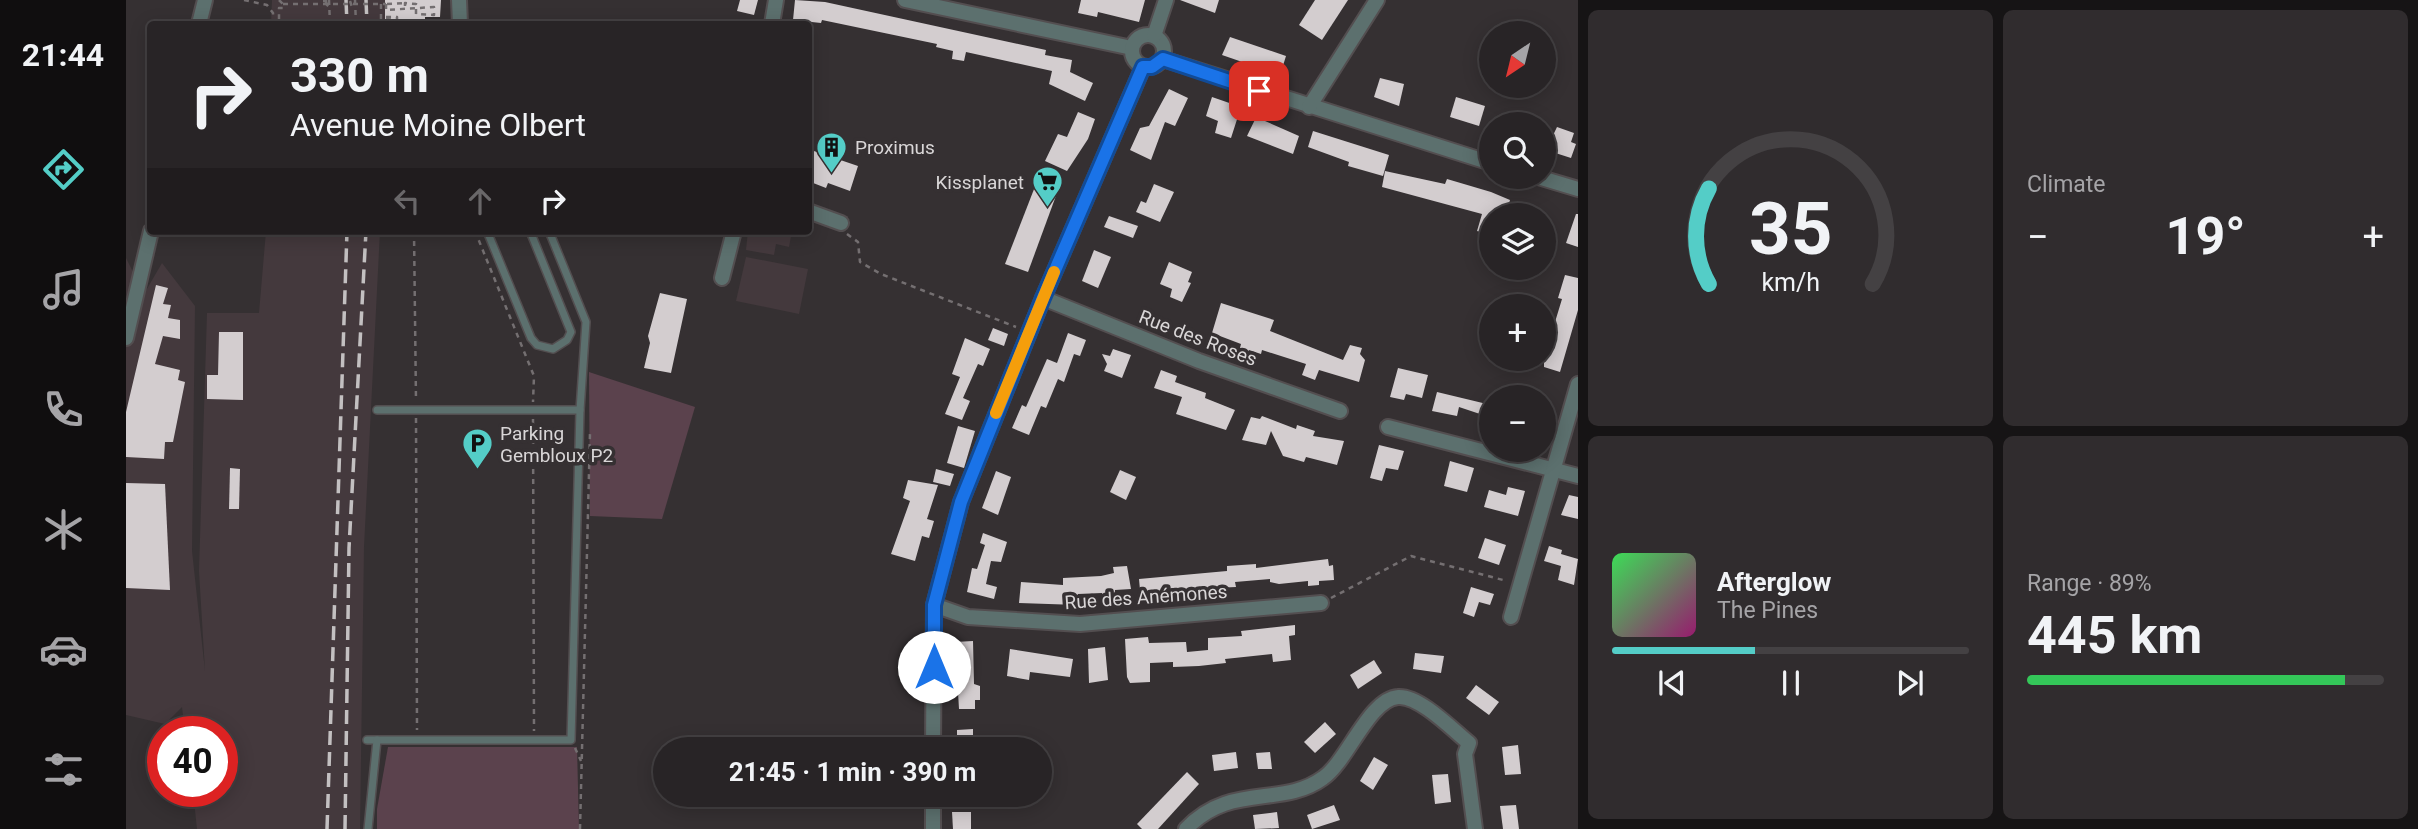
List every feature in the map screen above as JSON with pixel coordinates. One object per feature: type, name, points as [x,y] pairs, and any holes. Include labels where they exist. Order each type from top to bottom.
[{"type":"street","points":[[200,21],[205,0]]},
{"type":"street","points":[[459,0],[460,21]]},
{"type":"street","points":[[772,21],[776,0]]},
{"type":"street","points":[[905,0],[932,3],[1132,48]]},
{"type":"street","points":[[1154,36],[1166,0]]},
{"type":"street","points":[[1309,107],[1377,0]]},
{"type":"street","points":[[1154,36],[1164,48],[1163,59],[1152,67],[1143,67],[1133,57],[1132,48],[1138,38],[1154,36]]},
{"type":"street","points":[[1163,59],[1479,159]]},
{"type":"street","points":[[933,737],[934,605],[961,502],[1029,331],[1143,67]]},
{"type":"street","points":[[1556,182],[1578,189]]},
{"type":"street","points":[[812,212],[841,223]]},
{"type":"street","points":[[126,338],[150,235]]},
{"type":"street","points":[[722,278],[733,235]]},
{"type":"street","name":"Rue des Roses","points":[[1043,298],[1199,361],[1340,411]]},
{"type":"street","points":[[1511,617],[1578,384]]},
{"type":"street","points":[[1388,427],[1578,476]]},
{"type":"street","name":"Rue des Anémones","points":[[934,605],[968,617],[1080,624],[1321,603]]},
{"type":"street","points":[[1186,829],[1214,807],[1245,796],[1302,789],[1324,778],[1373,714],[1385,701],[1399,696],[1418,702],[1469,743],[1465,754],[1475,829]]},
{"type":"street","points":[[933,807],[933,829]]},
{"type":"lane","points":[[489,235],[531,338],[544,348],[553,349],[561,346],[571,332],[532,235]]},
{"type":"lane","points":[[367,740],[571,740],[581,376],[586,323],[551,235]]},
{"type":"lane","points":[[377,410],[580,410]]},
{"type":"lane","points":[[368,829],[377,740]]},
{"type":"path","points":[[244,0],[267,5],[274,13],[273,21]]},
{"type":"path","points":[[323,1],[328,3]]},
{"type":"path","points":[[350,1],[354,3]]},
{"type":"path","points":[[279,21],[279,8],[283,8],[280,2],[416,2],[416,21]]},
{"type":"path","points":[[328,3],[330,21]]},
{"type":"path","points":[[354,3],[356,21]]},
{"type":"path","points":[[405,3],[405,10]]},
{"type":"path","points":[[381,4],[381,19],[397,20],[397,17],[386,17]]},
{"type":"path","points":[[386,4],[386,10],[405,10]]},
{"type":"path","points":[[405,10],[405,6],[435,7],[434,15],[416,14]]},
{"type":"path","points":[[841,223],[847,234],[858,243],[860,262],[881,274],[1029,331]]},
{"type":"path","points":[[415,235],[417,740]]},
{"type":"path","points":[[477,235],[534,376],[534,741]]},
{"type":"path","points":[[580,829],[592,453],[590,426]]},
{"type":"path","points":[[1321,603],[1411,556],[1520,584]]},
{"type":"path","points":[[571,740],[583,764]]},
{"type":"shaded area","points":[[272,0],[385,0],[385,21],[271,21]]},
{"type":"shaded area","points":[[266,235],[380,235],[364,547],[360,829],[197,829],[195,807],[238,807],[238,716],[183,716],[182,707],[173,716],[147,716],[147,720],[126,715],[126,258],[144,294],[162,263],[195,306],[192,551],[205,671],[199,571],[207,313],[259,313]]},
{"type":"shaded area","points":[[748,235],[791,235],[789,247],[776,244],[774,255],[746,250]]},
{"type":"shaded area","points":[[746,257],[808,269],[799,314],[736,301]]},
{"type":"shaded area","points":[[589,372],[695,407],[662,519],[590,516]]},
{"type":"shaded area","points":[[388,747],[577,747],[579,829],[377,829],[377,809]]},
{"type":"building","points":[[385,0],[441,0],[440,17],[425,17],[425,21],[385,21]]},
{"type":"building","points":[[740,0],[758,0],[754,15],[737,11]]},
{"type":"building","points":[[795,0],[825,2],[1046,50],[1045,55],[1072,60],[1070,72],[1093,83],[1085,101],[1049,84],[1052,71],[966,52],[964,61],[952,59],[953,51],[936,47],[937,44],[822,20],[821,23],[793,20]]},
{"type":"building","points":[[1081,0],[1145,0],[1139,22],[1098,12],[1097,17],[1078,13]]},
{"type":"building","points":[[1180,0],[1219,0],[1215,13]]},
{"type":"building","points":[[1315,0],[1348,0],[1322,40],[1299,25]]},
{"type":"building","points":[[1230,37],[1286,56],[1280,75],[1222,55]]},
{"type":"building","points":[[1380,78],[1404,84],[1399,106],[1374,97]]},
{"type":"building","points":[[1169,89],[1188,98],[1175,126],[1165,122],[1151,160],[1130,150],[1140,128],[1149,126]]},
{"type":"building","points":[[1212,97],[1241,107],[1231,138],[1215,133],[1218,121],[1206,116]]},
{"type":"building","points":[[1456,97],[1485,106],[1483,112],[1479,112],[1479,126],[1450,117]]},
{"type":"building","points":[[1264,101],[1270,103],[1265,121],[1299,136],[1293,154],[1247,136]]},
{"type":"building","points":[[1078,112],[1095,119],[1088,139],[1067,171],[1045,161],[1058,134],[1067,137]]},
{"type":"building","points":[[1557,127],[1574,133],[1571,142],[1576,144],[1571,158],[1556,153]]},
{"type":"building","points":[[1313,131],[1389,155],[1383,176],[1348,166],[1349,162],[1308,147]]},
{"type":"building","name":"Proximus","points":[[812,150],[858,166],[850,191],[828,183],[826,188],[812,183]]},
{"type":"building","points":[[1385,171],[1445,184],[1447,179],[1510,200],[1509,203],[1479,203],[1479,213],[1382,187]]},
{"type":"building","points":[[1036,184],[1057,193],[1028,272],[1005,264]]},
{"type":"building","points":[[1154,184],[1174,192],[1160,222],[1136,212],[1141,201],[1146,203]]},
{"type":"building","points":[[1578,214],[1578,247],[1566,243]]},
{"type":"building","points":[[1109,216],[1138,226],[1133,238],[1104,227]]},
{"type":"building","points":[[1094,250],[1111,257],[1098,288],[1082,281]]},
{"type":"building","points":[[1169,262],[1192,272],[1188,282],[1191,283],[1182,302],[1170,297],[1172,289],[1160,284]]},
{"type":"building","points":[[1565,275],[1578,278],[1578,310],[1560,372],[1556,371],[1556,319],[1562,299],[1558,298]]},
{"type":"building","points":[[156,285],[168,288],[163,304],[171,305],[168,318],[180,320],[180,339],[163,336],[155,364],[180,370],[178,380],[185,382],[173,442],[165,442],[164,459],[126,457],[126,412]]},
{"type":"building","points":[[660,293],[687,299],[671,373],[644,368],[650,343],[648,336]]},
{"type":"building","points":[[1221,303],[1274,320],[1270,331],[1343,360],[1350,345],[1362,348],[1360,354],[1365,360],[1359,382],[1319,370],[1315,380],[1302,375],[1306,364],[1262,350],[1261,354],[1249,350],[1248,352],[1240,348],[1241,344],[1212,333]]},
{"type":"building","points":[[993,328],[1008,334],[1004,346],[988,340]]},
{"type":"building","points":[[219,332],[243,332],[243,400],[207,399],[207,375],[218,375]]},
{"type":"building","points":[[1068,333],[1086,340],[1080,356],[1074,354],[1064,382],[1058,379],[1046,408],[1041,406],[1029,435],[1012,428],[1022,405],[1026,407],[1047,359],[1057,363]]},
{"type":"building","points":[[965,338],[990,349],[983,366],[978,364],[963,398],[970,401],[962,420],[945,414],[960,377],[952,374]]},
{"type":"building","points":[[1113,349],[1131,355],[1122,378],[1104,371],[1107,364],[1102,354],[1110,356]]},
{"type":"building","points":[[1398,368],[1428,375],[1422,398],[1406,394],[1404,400],[1390,397]]},
{"type":"building","points":[[1161,370],[1177,376],[1175,382],[1206,393],[1205,398],[1235,410],[1226,430],[1176,414],[1182,397],[1154,388]]},
{"type":"building","points":[[1437,392],[1479,402],[1479,414],[1459,407],[1457,416],[1432,411]]},
{"type":"building","points":[[1262,416],[1296,429],[1297,425],[1315,431],[1313,436],[1344,441],[1337,465],[1306,457],[1304,462],[1283,456],[1271,431],[1266,445],[1242,440],[1251,417],[1260,419]]},
{"type":"building","points":[[958,426],[975,431],[964,468],[947,463]]},
{"type":"building","points":[[1379,445],[1404,451],[1398,470],[1386,468],[1382,481],[1370,478]]},
{"type":"building","points":[[1450,461],[1474,468],[1467,492],[1444,486]]},
{"type":"building","points":[[230,468],[240,469],[239,509],[229,509]]},
{"type":"building","points":[[936,469],[954,474],[950,486],[933,482]]},
{"type":"building","points":[[1120,470],[1136,477],[1126,500],[1110,492]]},
{"type":"building","points":[[996,471],[1011,477],[998,515],[982,508]]},
{"type":"building","points":[[908,480],[938,485],[927,519],[934,521],[929,538],[922,536],[915,561],[891,554],[910,501],[903,498]]},
{"type":"building","points":[[126,483],[165,484],[170,590],[126,588]]},
{"type":"building","points":[[1508,487],[1525,491],[1518,516],[1484,507],[1489,490],[1506,495]]},
{"type":"building","points":[[1569,495],[1578,497],[1578,519],[1561,515]]},
{"type":"building","points":[[983,533],[1007,542],[1001,562],[991,561],[986,584],[997,587],[994,599],[967,592],[972,568],[977,569],[985,545],[980,543]]},
{"type":"building","points":[[1485,538],[1506,545],[1499,565],[1478,558]]},
{"type":"building","points":[[1549,546],[1562,550],[1561,554],[1578,559],[1574,585],[1558,580],[1561,566],[1544,561]]},
{"type":"building","points":[[1328,559],[1329,566],[1333,565],[1334,580],[1319,581],[1319,585],[1308,586],[1308,581],[1279,584],[1270,582],[1270,579],[1235,582],[1236,587],[1213,588],[1213,591],[1200,595],[1186,596],[1186,592],[1152,595],[1152,600],[1141,601],[1139,579],[1227,571],[1227,566],[1256,564],[1256,568]]},
{"type":"building","points":[[1127,566],[1131,589],[1115,590],[1114,601],[1103,602],[1102,593],[1078,594],[1078,605],[1019,603],[1021,582],[1063,585],[1063,578],[1101,576],[1114,573],[1113,567]]},
{"type":"building","points":[[1471,587],[1494,594],[1490,605],[1479,602],[1474,617],[1463,613]]},
{"type":"building","points":[[1295,625],[1295,635],[1289,636],[1291,660],[1273,662],[1272,654],[1225,659],[1226,663],[1199,666],[1173,667],[1173,662],[1150,663],[1150,682],[1130,683],[1127,677],[1125,639],[1148,637],[1149,643],[1186,642],[1187,652],[1208,650],[1208,638],[1242,636],[1241,631]]},
{"type":"building","points":[[973,641],[974,684],[980,686],[980,700],[975,700],[975,709],[959,709],[955,642]]},
{"type":"building","points":[[1105,647],[1108,680],[1089,683],[1088,649]]},
{"type":"building","points":[[1010,649],[1073,659],[1070,677],[1030,672],[1029,680],[1007,676]]},
{"type":"building","points":[[1415,653],[1444,656],[1441,673],[1413,669]]},
{"type":"building","points":[[1374,660],[1382,673],[1358,689],[1350,675]]},
{"type":"building","points":[[1476,685],[1499,702],[1489,715],[1466,698]]},
{"type":"building","points":[[1325,722],[1336,734],[1315,753],[1304,742]]},
{"type":"building","points":[[973,729],[973,737],[957,737],[957,730]]},
{"type":"building","points":[[1518,745],[1521,774],[1505,775],[1502,747]]},
{"type":"building","points":[[1236,752],[1238,768],[1214,771],[1212,755]]},
{"type":"building","points":[[1270,752],[1272,769],[1258,769],[1256,753]]},
{"type":"building","points":[[1374,757],[1388,765],[1373,790],[1360,781]]},
{"type":"building","points":[[1187,772],[1199,784],[1158,829],[1142,829],[1137,824]]},
{"type":"building","points":[[1448,774],[1451,802],[1435,804],[1432,775]]},
{"type":"building","points":[[1334,805],[1340,820],[1312,829],[1307,815]]},
{"type":"building","points":[[1516,805],[1519,829],[1503,829],[1500,806]]},
{"type":"building","points":[[952,812],[971,812],[971,829],[953,829]]},
{"type":"building","points":[[1277,812],[1279,828],[1255,829],[1253,815]]},
{"type":"railway","points":[[346,0],[347,21]]},
{"type":"railway","points":[[366,0],[367,21]]},
{"type":"railway","points":[[327,829],[347,235]]},
{"type":"railway","points":[[345,829],[349,548],[366,235]]},
{"type":"slow traffic","points":[[996,413],[1054,272]]},
{"type":"place","name":"Proximus","points":[[832,174]]},
{"type":"place","name":"Kissplanet","points":[[1047,209]]},
{"type":"place","name":"Parking Gembloux P2","points":[[477,471]]},
{"type":"route","points":[[934,667],[934,605],[961,502],[1043,298],[1143,67],[1152,67],[1163,59],[1259,91]]}]
